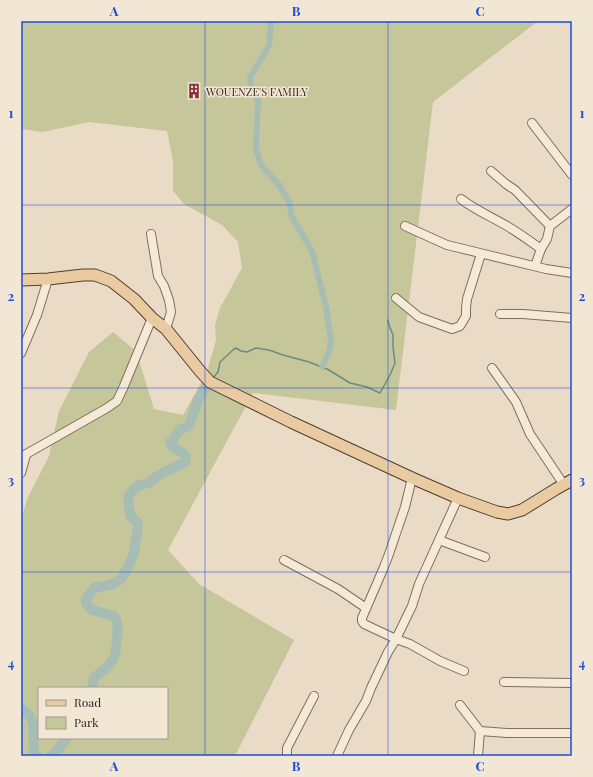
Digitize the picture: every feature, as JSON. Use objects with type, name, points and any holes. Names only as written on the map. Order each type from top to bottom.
[{"type":"main road","points":[[21,280],[95,275],[111,281],[134,299],[166,330],[210,382],[291,422],[458,498],[497,512],[508,514],[522,510],[569,481]]},
{"type":"street","points":[[532,123],[572,175]]},
{"type":"street","points":[[491,171],[515,190],[550,226]]},
{"type":"street","points":[[461,199],[470,206],[507,226],[540,249]]},
{"type":"street","points":[[535,266],[540,249],[547,239],[550,226],[572,209]]},
{"type":"street","points":[[405,226],[447,245],[535,266],[572,273]]},
{"type":"street","points":[[151,234],[158,276],[164,286],[169,300],[170,312],[166,330]]},
{"type":"street","points":[[396,298],[419,317],[452,329],[460,326],[466,316],[468,299],[482,254]]},
{"type":"street","points":[[21,353],[37,315],[48,279]]},
{"type":"street","points":[[500,314],[523,314],[572,318]]},
{"type":"street","points":[[21,473],[23,456],[117,401],[152,318]]},
{"type":"street","points":[[492,368],[516,402],[530,434],[569,481]]},
{"type":"street","points":[[412,478],[405,507],[384,567],[366,608],[362,621],[364,624],[410,644],[440,661],[464,671]]},
{"type":"street","points":[[337,756],[349,730],[366,701],[388,652],[412,606],[418,584],[458,498]]},
{"type":"street","points":[[439,540],[485,557]]},
{"type":"street","points":[[284,560],[338,589],[366,608]]},
{"type":"street","points":[[504,682],[572,683]]},
{"type":"street","points":[[287,756],[287,748],[314,696]]},
{"type":"street","points":[[460,705],[480,731],[478,756]]},
{"type":"street","points":[[480,731],[507,734],[572,733]]},
{"type":"green space","points":[[21,21],[538,21],[433,102],[396,410],[253,393],[168,550],[199,584],[294,640],[235,756],[21,756],[21,519],[28,497],[49,456],[59,411],[89,352],[113,332],[136,351],[154,409],[183,415],[207,372],[216,340],[215,325],[220,308],[242,268],[238,242],[222,225],[184,204],[173,191],[173,160],[167,131],[89,122],[43,132],[21,129]]},
{"type":"waterway","points":[[271,21],[269,46],[250,77],[251,88],[258,101],[256,149],[261,165],[279,185],[290,203],[291,215],[312,251],[326,307],[331,340],[329,352],[322,367]]},
{"type":"waterway","points":[[213,378],[218,372],[220,362],[234,349],[236,348],[247,352],[256,348],[269,350],[309,362],[329,370],[350,383],[367,387],[380,393],[395,363],[393,335],[388,320]]},
{"type":"waterway","points":[[93,687],[94,678],[106,668],[114,656],[117,641],[117,622],[114,616],[92,610],[86,603],[86,599],[94,588],[113,584],[122,578],[134,553],[138,525],[137,522],[131,517],[128,497],[136,487],[149,483],[159,475],[185,462],[186,456],[173,447],[170,442],[179,430],[189,426],[198,400],[210,382]]},
{"type":"waterway","points":[[21,708],[29,715],[33,722],[34,752],[37,756]]},
{"type":"waterway","points":[[50,756],[54,754],[66,739]]},
{"type":"place","name":"WOUENZE'S FAMILY","points":[[194,91]]}]
